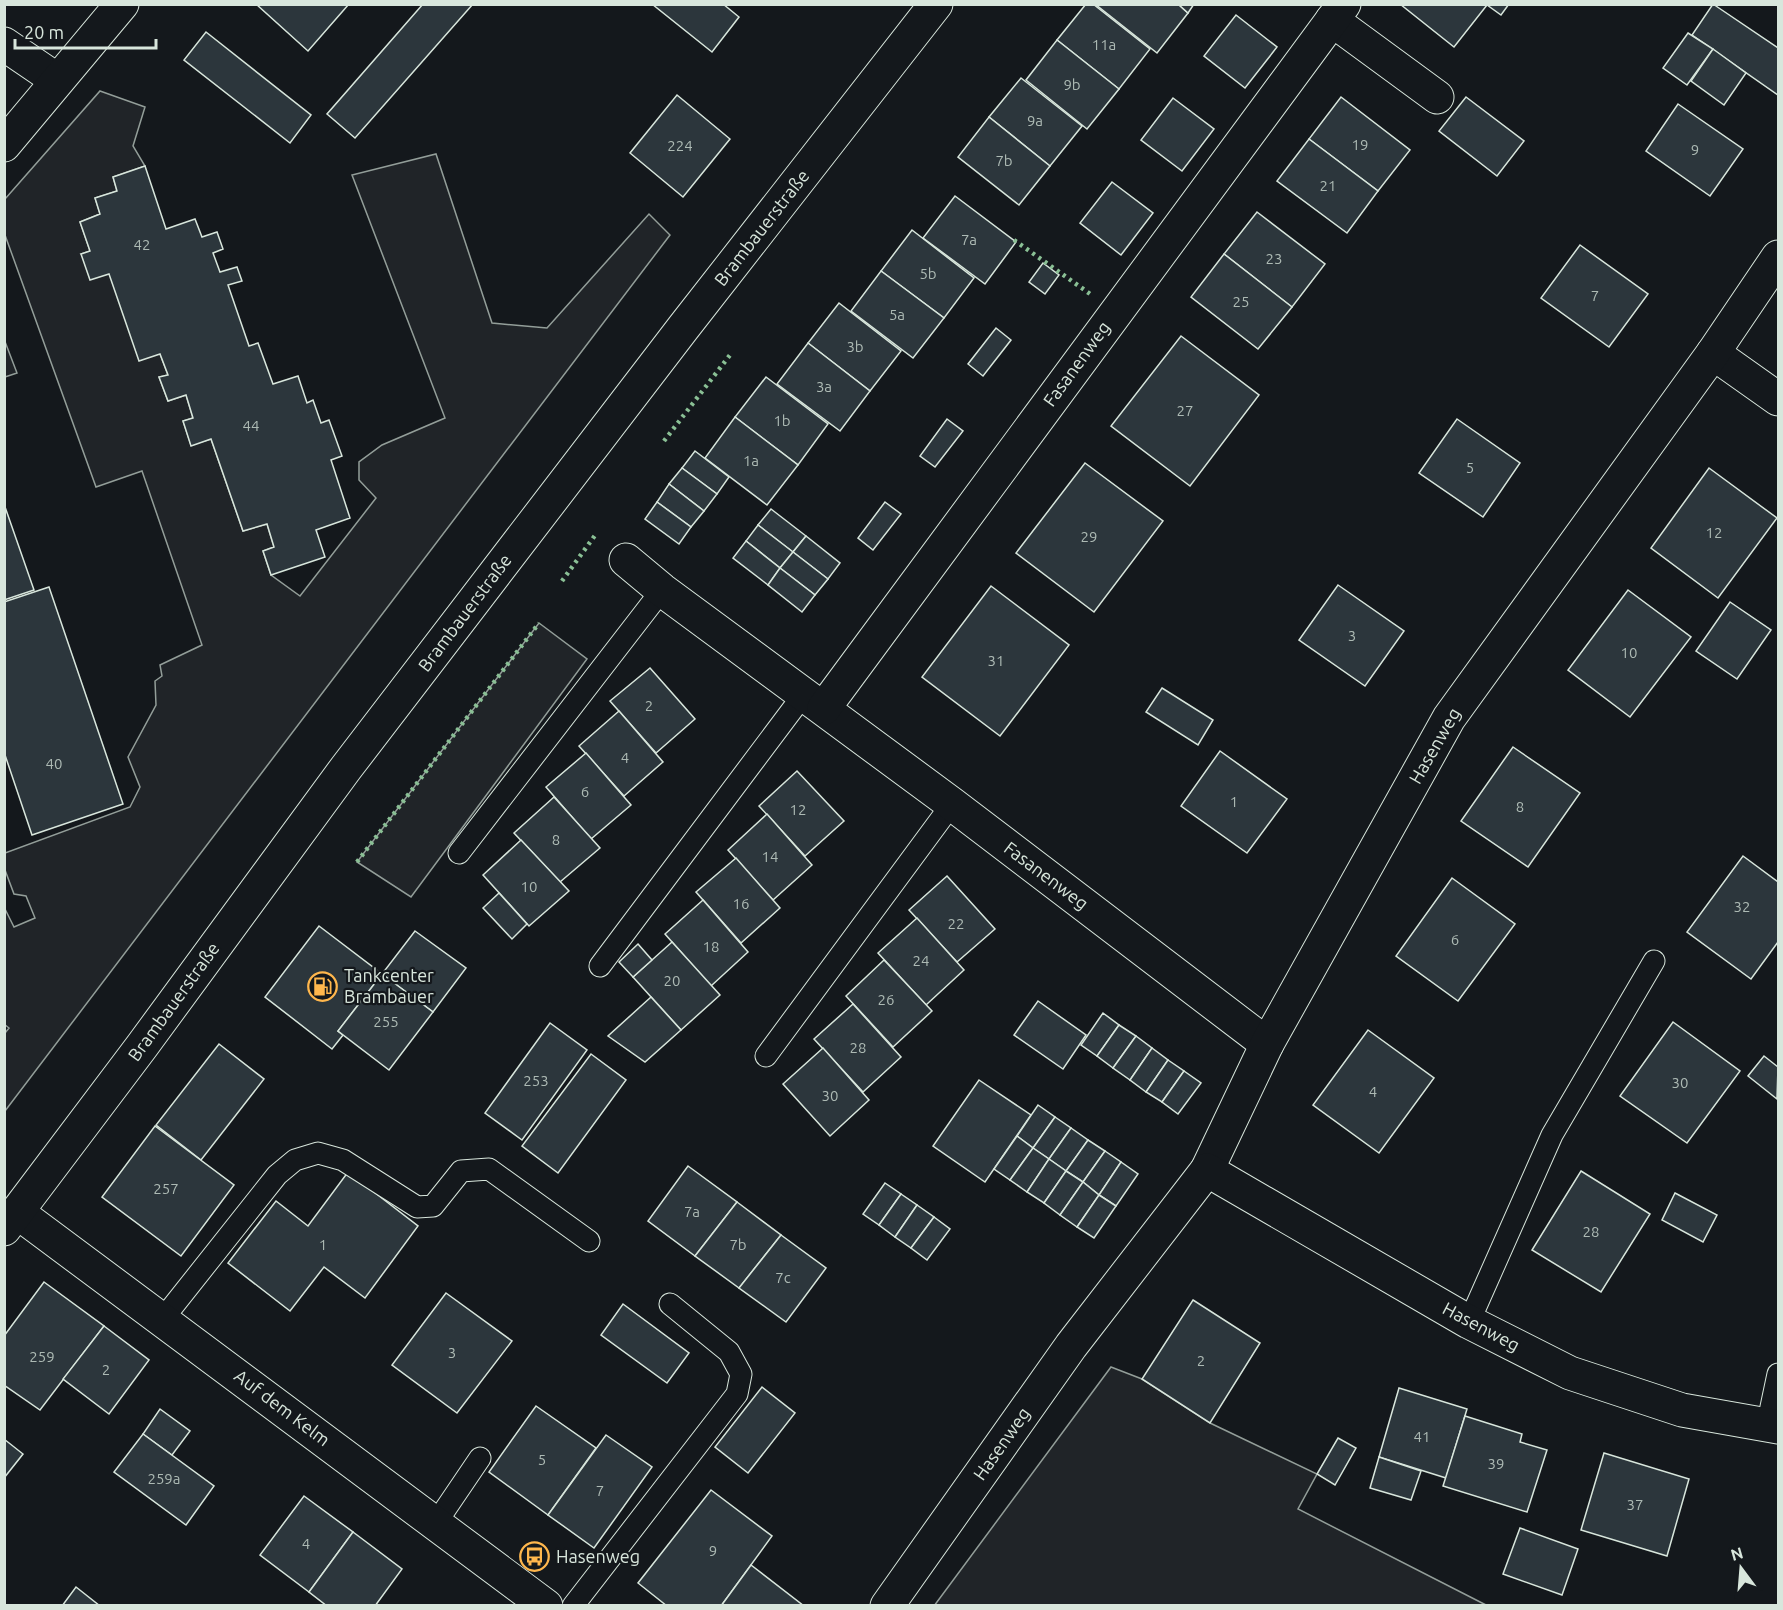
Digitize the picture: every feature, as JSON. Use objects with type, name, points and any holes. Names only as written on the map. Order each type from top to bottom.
[{"type":"street","points":[[4,145],[122,4]]},
{"type":"street","name":"Brambauerstraße","points":[[11,1221],[346,768],[683,328],[936,4]]},
{"type":"street","name":"Fasanenweg","points":[[814,701],[1338,12],[1437,98]]},
{"type":"street","points":[[4,44],[57,80]]},
{"type":"street","name":"Hasenweg","points":[[887,1605],[1071,1346],[1207,1170],[1267,1044],[1449,718],[1713,353],[1779,257]]},
{"type":"street","points":[[1713,353],[1779,399]]},
{"type":"street","name":"Fasanenweg","points":[[626,560],[662,590],[952,804],[1267,1044]]},
{"type":"street","name":"Hasenweg","points":[[1207,1170],[1469,1322],[1570,1373],[1682,1410],[1773,1426]]},
{"type":"street","name":"Auf dem Kelm","points":[[11,1221],[162,1320],[546,1605]]},
{"type":"lane","points":[[459,853],[662,590]]},
{"type":"lane","points":[[600,966],[814,701]]},
{"type":"lane","points":[[766,1056],[952,804]]},
{"type":"lane","points":[[1469,1322],[1552,1135],[1654,961]]},
{"type":"lane","points":[[162,1320],[277,1175],[295,1160],[318,1153],[343,1160],[417,1207],[433,1206],[461,1171],[489,1169],[590,1241]]},
{"type":"lane","points":[[573,1605],[737,1394],[741,1374],[729,1352],[670,1304]]},
{"type":"lane","points":[[1773,1426],[1779,1374]]},
{"type":"lane","points":[[436,1523],[480,1458]]},
{"type":"shaded area","points":[[100,91],[145,107],[133,146],[145,166],[113,177],[117,191],[95,198],[100,214],[80,222],[90,251],[81,254],[109,274],[160,354],[168,375],[159,377],[168,401],[186,395],[193,418],[183,421],[191,445],[211,439],[243,531],[267,524],[274,547],[263,551],[271,575],[300,596],[376,498],[359,480],[359,462],[382,445],[445,418],[352,175],[436,154],[492,323],[547,328],[649,214],[670,235],[5,1111],[5,1033],[9,1028],[4,1024],[5,909],[14,927],[35,918],[26,896],[14,894],[5,870],[5,853],[130,807],[140,787],[128,757],[156,705],[155,681],[162,676],[160,665],[202,645],[142,471],[96,487],[5,235],[5,199]]},
{"type":"shaded area","points":[[4,339],[17,373],[5,377],[4,377]]},
{"type":"shaded area","points":[[539,623],[587,659],[411,897],[357,862]]},
{"type":"shaded area","points":[[1111,1367],[1142,1379],[1210,1423],[1317,1474],[1298,1509],[1486,1605],[934,1606]]},
{"type":"building","points":[[256,4],[349,4],[308,51]]},
{"type":"building","points":[[423,4],[473,4],[355,138],[327,114]]},
{"type":"building","points":[[652,4],[723,4],[739,17],[712,52]]},
{"type":"building","points":[[1086,4],[1093,4],[1150,49],[1119,89],[1057,40]]},
{"type":"building","points":[[1095,4],[1178,4],[1188,13],[1157,53]]},
{"type":"building","points":[[1178,4],[1194,4],[1188,13]]},
{"type":"building","points":[[1400,4],[1509,4],[1501,15],[1487,5],[1454,47]]},
{"type":"building","points":[[1713,4],[1778,48],[1778,95],[1692,35]]},
{"type":"building","points":[[1236,15],[1277,47],[1245,88],[1204,56]]},
{"type":"building","points":[[206,32],[311,115],[290,143],[184,60]]},
{"type":"building","points":[[1688,33],[1713,49],[1687,85],[1663,68]]},
{"type":"building","points":[[1057,40],[1119,89],[1087,129],[1026,80]]},
{"type":"building","points":[[1713,49],[1746,73],[1724,105],[1691,81]]},
{"type":"building","points":[[1021,78],[1082,126],[1050,166],[989,117]]},
{"type":"building","points":[[677,95],[730,139],[683,197],[630,153]]},
{"type":"building","points":[[1341,97],[1410,150],[1378,191],[1309,139]]},
{"type":"building","points":[[1466,97],[1524,141],[1497,176],[1439,131]]},
{"type":"building","points":[[1173,98],[1214,129],[1182,171],[1141,140]]},
{"type":"building","points":[[1678,104],[1743,149],[1710,196],[1646,151]]},
{"type":"building","points":[[989,117],[1050,166],[1019,205],[958,157]]},
{"type":"building","points":[[1309,139],[1378,191],[1347,233],[1277,181]]},
{"type":"building","points":[[145,166],[166,229],[195,219],[202,237],[217,232],[223,249],[213,253],[220,272],[237,267],[242,281],[228,285],[249,346],[258,343],[273,384],[298,376],[307,403],[313,400],[321,423],[329,420],[342,456],[331,460],[350,518],[316,530],[325,557],[271,575],[263,551],[274,547],[267,524],[243,531],[211,439],[191,446],[183,421],[193,418],[186,395],[168,401],[159,377],[168,375],[160,354],[139,361],[109,274],[90,280],[81,254],[90,251],[80,222],[100,214],[95,198],[117,191],[113,177]]},
{"type":"building","points":[[1112,182],[1153,213],[1121,255],[1080,223]]},
{"type":"building","points":[[955,196],[1016,242],[985,284],[923,238]]},
{"type":"building","points":[[1257,212],[1325,264],[1292,307],[1224,254]]},
{"type":"building","points":[[912,230],[974,278],[944,318],[881,271]]},
{"type":"building","points":[[1580,245],[1648,294],[1609,347],[1541,298]]},
{"type":"building","points":[[1224,254],[1292,307],[1258,349],[1191,297]]},
{"type":"building","points":[[1043,263],[1059,275],[1045,294],[1029,282]]},
{"type":"building","points":[[881,271],[944,318],[913,358],[851,311]]},
{"type":"building","points":[[839,303],[901,351],[870,391],[808,343]]},
{"type":"building","points":[[996,328],[1011,340],[983,376],[968,364]]},
{"type":"building","points":[[1181,336],[1259,395],[1190,486],[1111,426]]},
{"type":"building","points":[[808,343],[870,391],[840,431],[777,384]]},
{"type":"building","points":[[766,377],[828,424],[798,465],[735,417]]},
{"type":"building","points":[[735,417],[798,465],[767,505],[705,458]]},
{"type":"building","points":[[947,419],[963,431],[935,467],[920,456]]},
{"type":"building","points":[[1457,419],[1520,463],[1483,517],[1419,473]]},
{"type":"building","points":[[695,451],[729,477],[717,494],[682,468]]},
{"type":"building","points":[[1085,463],[1163,521],[1094,612],[1016,553]]},
{"type":"building","points":[[682,468],[717,494],[704,511],[669,484]]},
{"type":"building","points":[[1709,468],[1777,518],[1718,598],[1651,548]]},
{"type":"building","points":[[669,484],[704,511],[691,527],[657,502]]},
{"type":"building","points":[[657,502],[691,527],[679,544],[645,519]]},
{"type":"building","points":[[885,502],[901,514],[873,550],[858,538]]},
{"type":"building","points":[[4,504],[34,590],[4,600]]},
{"type":"building","points":[[771,509],[806,536],[793,552],[758,525]]},
{"type":"building","points":[[758,525],[793,552],[780,568],[746,541]]},
{"type":"building","points":[[806,536],[840,563],[828,579],[793,552]]},
{"type":"building","points":[[746,541],[780,568],[768,585],[733,558]]},
{"type":"building","points":[[793,552],[828,579],[815,595],[780,568]]},
{"type":"building","points":[[780,568],[815,595],[802,612],[768,585]]},
{"type":"building","points":[[1338,585],[1404,631],[1365,686],[1299,640]]},
{"type":"building","points":[[991,586],[1069,645],[1000,736],[922,677]]},
{"type":"building","points":[[49,587],[123,804],[32,835],[4,752],[4,602]]},
{"type":"building","points":[[1628,590],[1691,637],[1630,717],[1568,670]]},
{"type":"building","points":[[1730,602],[1771,630],[1737,679],[1696,651]]},
{"type":"building","points":[[650,668],[695,719],[656,753],[610,701]]},
{"type":"building","points":[[1162,688],[1213,720],[1198,745],[1146,712]]},
{"type":"building","points":[[619,711],[663,762],[624,796],[579,746]]},
{"type":"building","points":[[1513,747],[1580,793],[1528,867],[1461,821]]},
{"type":"building","points":[[1220,751],[1287,799],[1247,853],[1181,806]]},
{"type":"building","points":[[586,753],[631,805],[591,839],[546,787]]},
{"type":"building","points":[[797,771],[844,821],[805,856],[759,806]]},
{"type":"building","points":[[554,797],[600,848],[560,882],[514,833]]},
{"type":"building","points":[[767,814],[812,865],[773,900],[728,850]]},
{"type":"building","points":[[521,840],[569,891],[529,926],[483,875]]},
{"type":"building","points":[[1743,856],[1778,882],[1778,942],[1751,979],[1687,932]]},
{"type":"building","points":[[736,858],[780,908],[741,943],[696,892]]},
{"type":"building","points":[[947,876],[995,929],[957,962],[909,910]]},
{"type":"building","points":[[1452,878],[1515,924],[1458,1001],[1396,956]]},
{"type":"building","points":[[499,893],[527,924],[512,939],[483,908]]},
{"type":"building","points":[[703,900],[748,952],[711,986],[665,934]]},
{"type":"building","points":[[917,918],[964,970],[926,1005],[878,953]]},
{"type":"building","points":[[319,926],[382,974],[338,1031],[343,1035],[332,1049],[265,997]]},
{"type":"building","points":[[415,931],[466,968],[433,1012],[382,974]]},
{"type":"building","points":[[672,942],[720,995],[681,1030],[633,977]]},
{"type":"building","points":[[638,944],[652,960],[633,977],[619,962]]},
{"type":"building","points":[[884,960],[932,1011],[893,1047],[846,996]]},
{"type":"building","points":[[382,974],[433,1012],[389,1070],[338,1031]]},
{"type":"building","points":[[651,997],[681,1030],[645,1062],[608,1036]]},
{"type":"building","points":[[1038,1001],[1086,1035],[1063,1069],[1014,1035]]},
{"type":"building","points":[[853,1004],[901,1057],[863,1092],[814,1039]]},
{"type":"building","points":[[1103,1013],[1119,1025],[1097,1056],[1081,1045]]},
{"type":"building","points":[[1673,1022],[1740,1071],[1687,1143],[1620,1096]]},
{"type":"building","points":[[550,1023],[587,1050],[522,1140],[485,1113]]},
{"type":"building","points":[[1119,1025],[1136,1036],[1113,1068],[1097,1056]]},
{"type":"building","points":[[1368,1030],[1434,1078],[1379,1153],[1313,1105]]},
{"type":"building","points":[[1136,1036],[1152,1048],[1130,1080],[1113,1068]]},
{"type":"building","points":[[219,1044],[264,1079],[201,1160],[156,1125]]},
{"type":"building","points":[[823,1048],[869,1100],[830,1136],[783,1084]]},
{"type":"building","points":[[1152,1048],[1168,1060],[1146,1092],[1130,1080]]},
{"type":"building","points":[[591,1054],[626,1080],[558,1173],[522,1146]]},
{"type":"building","points":[[1764,1056],[1778,1067],[1777,1099],[1748,1076]]},
{"type":"building","points":[[1168,1060],[1184,1071],[1162,1102],[1146,1092]]},
{"type":"building","points":[[1184,1071],[1201,1083],[1178,1114],[1162,1102]]},
{"type":"building","points":[[979,1080],[1031,1115],[985,1182],[933,1146]]},
{"type":"building","points":[[1038,1105],[1055,1117],[1033,1148],[1017,1136]]},
{"type":"building","points":[[1055,1117],[1071,1128],[1049,1159],[1033,1148]]},
{"type":"building","points":[[155,1126],[234,1185],[181,1256],[102,1197]]},
{"type":"building","points":[[1071,1128],[1088,1140],[1066,1171],[1049,1159]]},
{"type":"building","points":[[1017,1136],[1033,1148],[1010,1180],[994,1169]]},
{"type":"building","points":[[1088,1140],[1105,1151],[1083,1182],[1066,1171]]},
{"type":"building","points":[[1033,1148],[1049,1159],[1027,1192],[1010,1180]]},
{"type":"building","points":[[1105,1151],[1121,1162],[1099,1195],[1083,1182]]},
{"type":"building","points":[[1049,1159],[1066,1171],[1044,1203],[1027,1192]]},
{"type":"building","points":[[1121,1162],[1138,1174],[1116,1206],[1099,1195]]},
{"type":"building","points":[[688,1166],[737,1202],[695,1256],[648,1221]]},
{"type":"building","points":[[1066,1171],[1083,1182],[1060,1215],[1044,1203]]},
{"type":"building","points":[[1581,1171],[1650,1214],[1601,1292],[1532,1250]]},
{"type":"building","points":[[348,1172],[418,1226],[365,1298],[324,1267],[290,1311],[228,1263],[276,1201],[308,1226]]},
{"type":"building","points":[[1083,1182],[1099,1195],[1077,1227],[1060,1215]]},
{"type":"building","points":[[885,1183],[901,1194],[879,1225],[863,1214]]},
{"type":"building","points":[[1675,1193],[1717,1215],[1703,1242],[1662,1220]]},
{"type":"building","points":[[901,1194],[917,1205],[895,1237],[879,1225]]},
{"type":"building","points":[[1099,1195],[1116,1206],[1094,1238],[1077,1227]]},
{"type":"building","points":[[737,1202],[781,1235],[739,1288],[695,1256]]},
{"type":"building","points":[[917,1205],[934,1217],[911,1248],[895,1237]]},
{"type":"building","points":[[934,1217],[950,1229],[927,1260],[911,1248]]},
{"type":"building","points":[[781,1235],[826,1268],[786,1322],[739,1288]]},
{"type":"building","points":[[44,1282],[104,1326],[40,1410],[4,1385],[4,1336]]},
{"type":"building","points":[[446,1293],[512,1341],[457,1413],[392,1365]]},
{"type":"building","points":[[1193,1300],[1260,1343],[1210,1423],[1142,1379]]},
{"type":"building","points":[[623,1304],[689,1353],[667,1383],[601,1335]]},
{"type":"building","points":[[104,1326],[149,1360],[109,1414],[63,1379]]},
{"type":"building","points":[[762,1387],[795,1413],[748,1473],[715,1447]]},
{"type":"building","points":[[1399,1388],[1467,1409],[1446,1478],[1379,1457]]},
{"type":"building","points":[[536,1406],[596,1448],[548,1515],[489,1472]]},
{"type":"building","points":[[160,1409],[190,1431],[172,1455],[143,1434]]},
{"type":"building","points":[[1465,1416],[1522,1434],[1520,1442],[1547,1450],[1527,1512],[1443,1486]]},
{"type":"building","points":[[143,1434],[214,1486],[186,1525],[114,1472]]},
{"type":"building","points":[[606,1435],[652,1467],[594,1548],[548,1515]]},
{"type":"building","points":[[1338,1438],[1356,1448],[1335,1485],[1317,1474]]},
{"type":"building","points":[[4,1439],[23,1454],[4,1478]]},
{"type":"building","points":[[1604,1453],[1689,1479],[1667,1556],[1581,1530]]},
{"type":"building","points":[[1379,1457],[1421,1471],[1411,1500],[1370,1488]]},
{"type":"building","points":[[711,1490],[772,1536],[721,1606],[667,1606],[638,1583]]},
{"type":"building","points":[[304,1496],[353,1532],[309,1592],[260,1555]]},
{"type":"building","points":[[1520,1528],[1578,1549],[1562,1595],[1503,1574]]},
{"type":"building","points":[[353,1532],[402,1569],[375,1606],[327,1606],[309,1592]]},
{"type":"building","points":[[751,1565],[804,1606],[721,1606]]},
{"type":"building","points":[[76,1587],[100,1606],[62,1606]]},
{"type":"hedge","points":[[1014,240],[1093,296]]},
{"type":"hedge","points":[[664,441],[730,355]]},
{"type":"hedge","points":[[562,581],[596,534]]},
{"type":"hedge","points":[[357,862],[539,623]]},
{"type":"place","name":"Tankcenter Brambauer","points":[[323,986]]},
{"type":"place","name":"Hasenweg","points":[[535,1557]]}]
